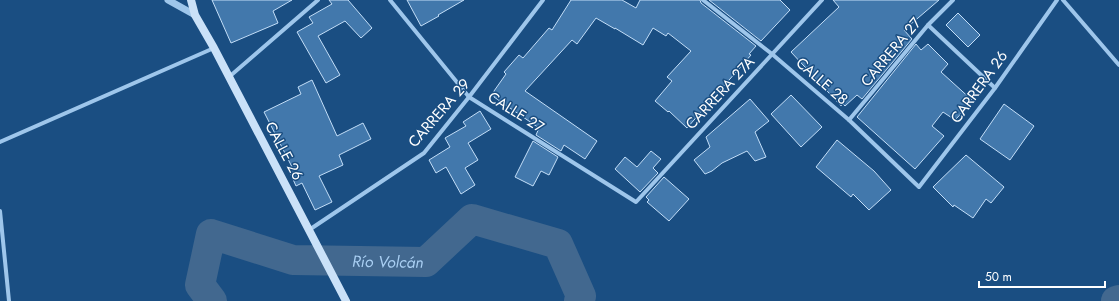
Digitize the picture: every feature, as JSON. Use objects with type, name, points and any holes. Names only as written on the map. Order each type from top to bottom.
[{"type":"main road","name":"CALLE 26","points":[[191,0],[195,15],[214,48],[344,297]]},
{"type":"street","points":[[168,0],[195,15]]},
{"type":"street","points":[[229,77],[318,0]]},
{"type":"street","name":"CALLE 27","points":[[390,0],[469,97],[636,202]]},
{"type":"street","name":"CARRERA 29","points":[[309,230],[424,153],[543,0]]},
{"type":"street","name":"CALLE 28","points":[[703,0],[772,54],[849,120],[919,187]]},
{"type":"street","name":"CARRERA 27A","points":[[636,202],[822,0]]},
{"type":"street","name":"CARRERA 27","points":[[849,120],[928,25],[953,0]]},
{"type":"street","name":"CARRERA 26","points":[[919,187],[995,88],[1057,0]]},
{"type":"street","points":[[1063,0],[1119,65]]},
{"type":"street","points":[[928,25],[995,88]]},
{"type":"street","points":[[0,142],[214,48]]},
{"type":"street","points":[[0,211],[9,301]]},
{"type":"building","points":[[212,0],[292,0],[273,11],[278,23],[231,43]]},
{"type":"building","points":[[329,0],[348,0],[372,28],[361,38],[345,21],[318,36],[340,75],[326,83],[297,32],[313,23],[309,17],[332,4]]},
{"type":"building","points":[[407,0],[464,0],[421,26]]},
{"type":"building","points":[[571,0],[622,0],[636,8],[640,0],[700,0],[701,3],[756,46],[749,54],[751,55],[687,128],[669,111],[668,112],[655,101],[672,81],[667,77],[691,51],[668,33],[666,36],[653,28],[643,45],[596,18],[577,44],[572,40],[525,91],[597,141],[585,159],[564,145],[561,151],[536,135],[539,128],[494,97],[494,91],[506,74],[504,72],[519,55],[523,58],[549,28],[552,30]]},
{"type":"building","points":[[709,0],[780,0],[790,10],[761,41]]},
{"type":"building","points":[[833,0],[939,0],[904,30],[912,39],[862,99],[857,95],[845,106],[843,104],[841,106],[791,52],[839,7]]},
{"type":"building","points":[[958,13],[980,35],[968,47],[946,25]]},
{"type":"building","points":[[916,44],[921,50],[928,44],[948,64],[941,72],[973,101],[955,120],[943,112],[932,126],[944,136],[915,169],[857,117]]},
{"type":"building","points":[[312,80],[337,136],[363,123],[371,139],[339,155],[343,165],[319,176],[332,202],[315,210],[302,183],[296,186],[288,168],[292,167],[264,112],[301,94],[298,87]]},
{"type":"building","points":[[791,95],[822,127],[801,147],[771,114]]},
{"type":"building","points":[[750,99],[769,121],[755,132],[766,157],[755,161],[747,151],[722,163],[712,171],[705,174],[694,160],[710,147],[706,137]]},
{"type":"building","points":[[1004,104],[1034,126],[1010,160],[980,139]]},
{"type":"building","points":[[480,111],[491,129],[468,143],[478,160],[465,168],[475,185],[461,194],[446,167],[436,173],[429,160],[450,147],[445,138],[466,126],[463,122]]},
{"type":"building","points":[[837,140],[874,171],[891,190],[869,210],[853,194],[851,197],[816,167]]},
{"type":"building","points":[[533,141],[558,157],[549,175],[541,171],[533,186],[515,177]]},
{"type":"building","points":[[651,151],[661,159],[653,168],[658,173],[640,192],[615,169],[625,157],[637,167]]},
{"type":"building","points":[[966,155],[1004,187],[991,203],[986,199],[973,218],[954,205],[953,207],[933,187]]},
{"type":"building","points":[[664,177],[689,199],[669,221],[647,202],[649,200],[646,197]]},
{"type":"waterway","name":"Río Volcán","points":[[212,301],[200,285],[211,234],[293,260],[426,262],[472,219],[558,244],[581,296],[579,301]]}]
